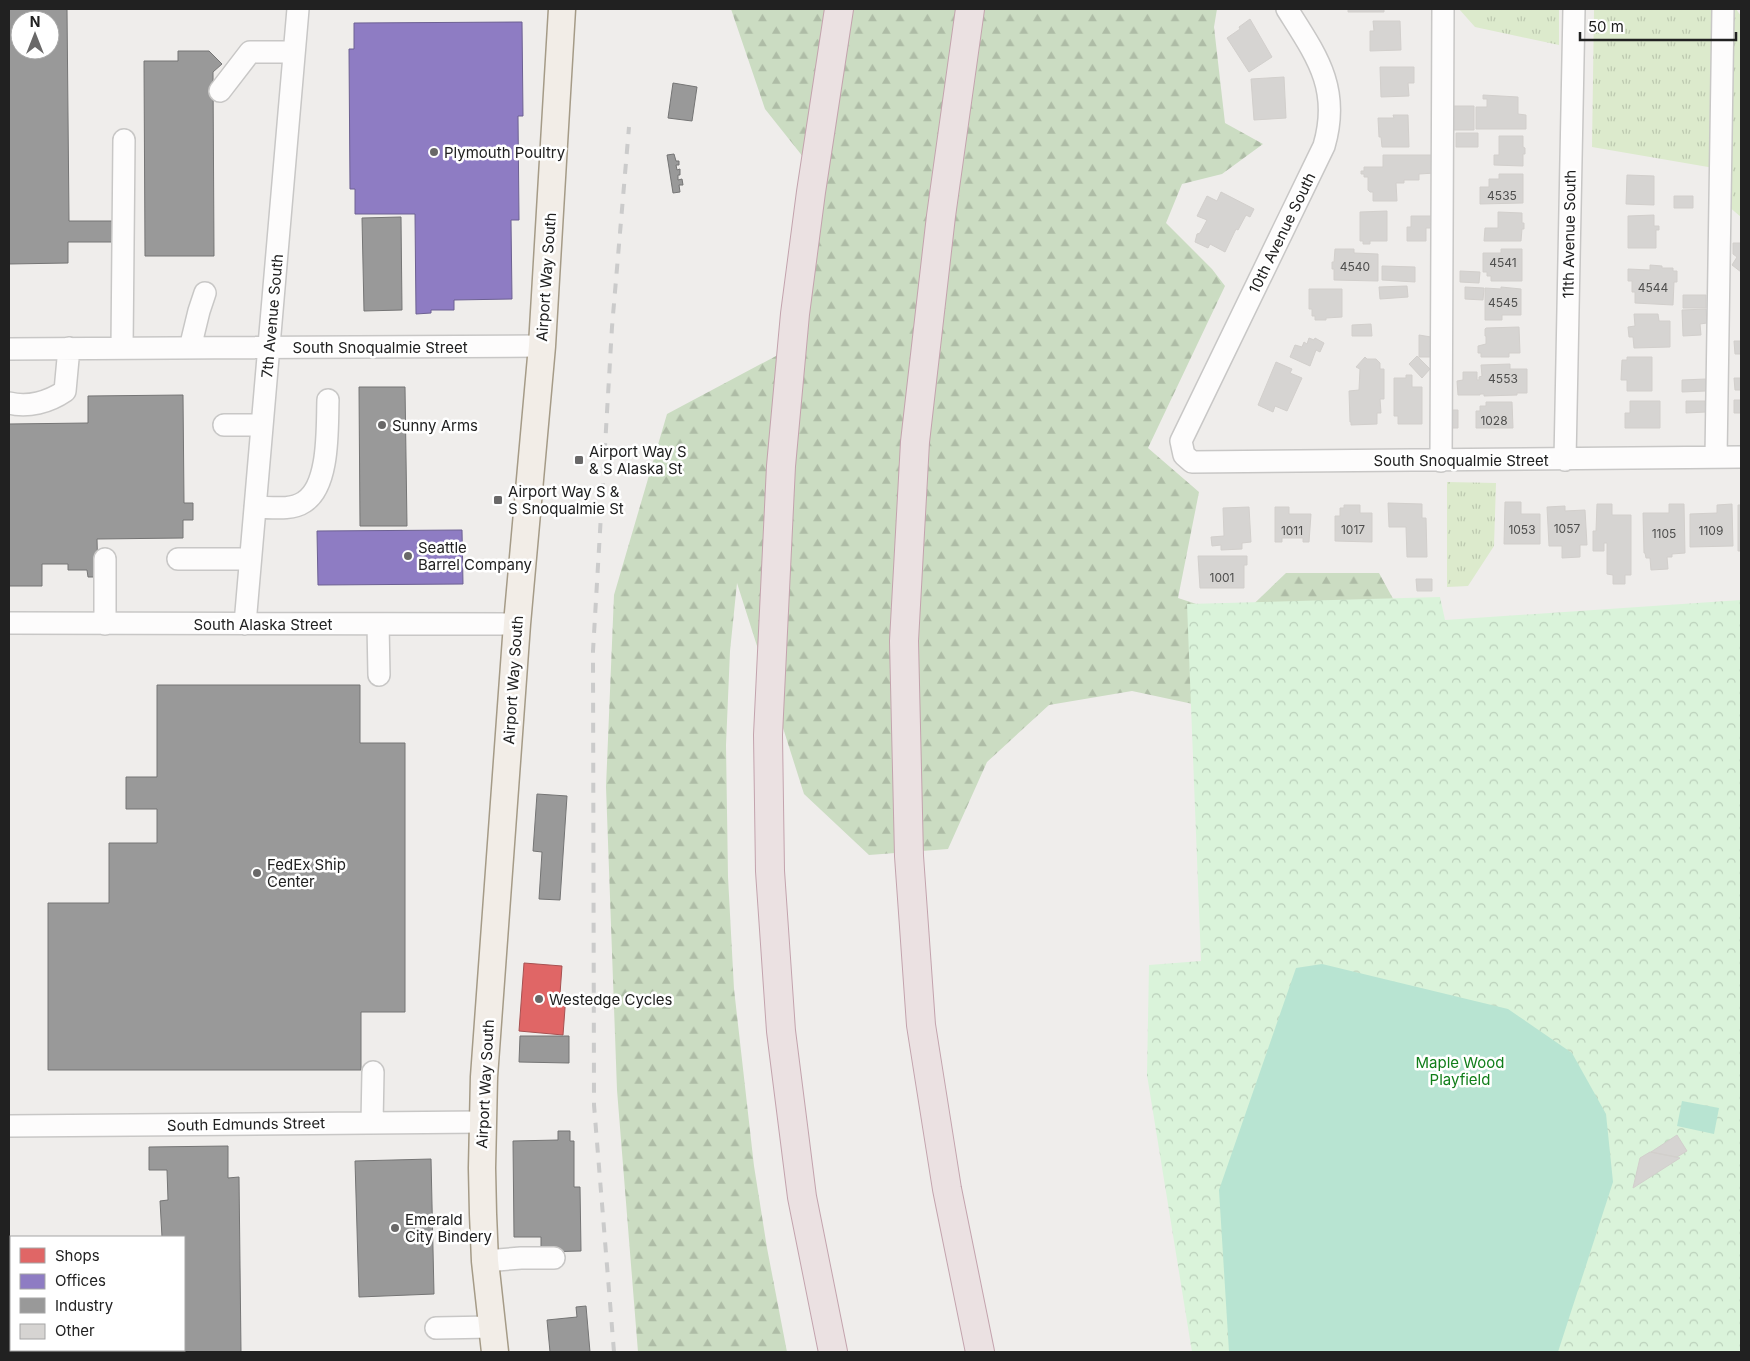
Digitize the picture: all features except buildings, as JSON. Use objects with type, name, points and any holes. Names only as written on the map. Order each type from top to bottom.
[{"type":"highway","points":[[970,9],[941,216],[915,442],[904,640],[909,856],[921,1025],[947,1189],[980,1352]]},
{"type":"highway","points":[[832,1352],[802,1197],[781,1031],[770,871],[769,754],[781,466],[795,314],[838,12]]},
{"type":"main road","name":"Airport Way South","points":[[494,1340],[486,1261],[482,1168],[484,1077],[517,624],[542,346],[562,9]]},
{"type":"street","name":"7th Avenue South","points":[[245,624],[298,9]]},
{"type":"street","name":"10th Avenue South","points":[[1184,455],[1181,441],[1324,146],[1329,128],[1329,97],[1324,75],[1316,55],[1287,9]]},
{"type":"street","points":[[1441,460],[1443,9]]},
{"type":"street","name":"11th Avenue South","points":[[1565,460],[1574,9]]},
{"type":"street","points":[[1716,457],[1723,9]]},
{"type":"street","points":[[220,91],[250,52],[294,52]]},
{"type":"street","points":[[122,348],[124,140]]},
{"type":"street","points":[[190,348],[198,311],[205,293]]},
{"type":"street","name":"South Snoqualmie Street","points":[[9,349],[542,346]]},
{"type":"street","points":[[9,403],[36,403],[54,398],[65,391],[69,348]]},
{"type":"street","points":[[255,507],[291,508],[304,502],[314,493],[325,465],[328,400]]},
{"type":"street","points":[[224,425],[262,425]]},
{"type":"street","name":"South Snoqualmie Street","points":[[1184,455],[1192,462],[1741,457]]},
{"type":"street","points":[[105,559],[105,624]]},
{"type":"street","points":[[178,559],[250,559]]},
{"type":"street","name":"South Alaska Street","points":[[9,623],[517,624]]},
{"type":"street","points":[[378,624],[379,675]]},
{"type":"street","points":[[372,1123],[373,1072]]},
{"type":"street","name":"South Edmunds Street","points":[[9,1126],[482,1122]]},
{"type":"street","points":[[486,1261],[554,1258]]},
{"type":"street","points":[[436,1328],[494,1340]]},
{"type":"green space","points":[[731,9],[1217,9],[1214,27],[1225,123],[1263,144],[1222,174],[1182,184],[1166,223],[1212,269],[1225,286],[1148,448],[1199,492],[1178,598],[1239,618],[1286,573],[1379,573],[1409,628],[1741,669],[1235,713],[1132,691],[1049,705],[987,762],[948,849],[869,855],[804,794],[737,583],[730,651],[726,745],[728,877],[734,989],[754,1166],[767,1248],[787,1352],[638,1352],[617,1090],[606,787],[614,595],[667,414],[804,341],[823,182],[765,109]]},
{"type":"green space","points":[[1459,9],[1559,9],[1559,45],[1475,27]]},
{"type":"green space","points":[[1594,9],[1717,9],[1714,168],[1592,147]]},
{"type":"green space","points":[[1729,9],[1736,9],[1741,16],[1741,217],[1728,206]]},
{"type":"green space","points":[[1447,482],[1496,483],[1494,546],[1468,586],[1447,587]]},
{"type":"green space","name":"Maple Wood Playfield","points":[[1440,597],[1445,620],[1741,600],[1741,1352],[1192,1352],[1147,1075],[1149,965],[1201,961],[1187,604]]},
{"type":"green space","points":[[1322,964],[1508,1009],[1572,1053],[1606,1114],[1613,1182],[1558,1352],[1229,1352],[1219,1190],[1296,968]]},
{"type":"green space","points":[[1682,1101],[1719,1108],[1714,1134],[1677,1126]]},
{"type":"railway","points":[[614,1352],[594,1105],[593,651],[612,327],[629,127]]},
{"type":"place","name":"Plymouth Poultry","points":[[434,152]]},
{"type":"place","name":"Sunny Arms","points":[[382,425]]},
{"type":"place","name":"Airport Way S & S Alaska St","points":[[579,460]]},
{"type":"place","name":"Airport Way S & S Snoqualmie St","points":[[498,500]]},
{"type":"place","name":"Seattle Barrel Company","points":[[408,556]]},
{"type":"place","name":"FedEx Ship Center","points":[[257,873]]},
{"type":"place","name":"Westedge Cycles","points":[[539,999]]},
{"type":"place","name":"Emerald City Bindery","points":[[395,1228]]}]
